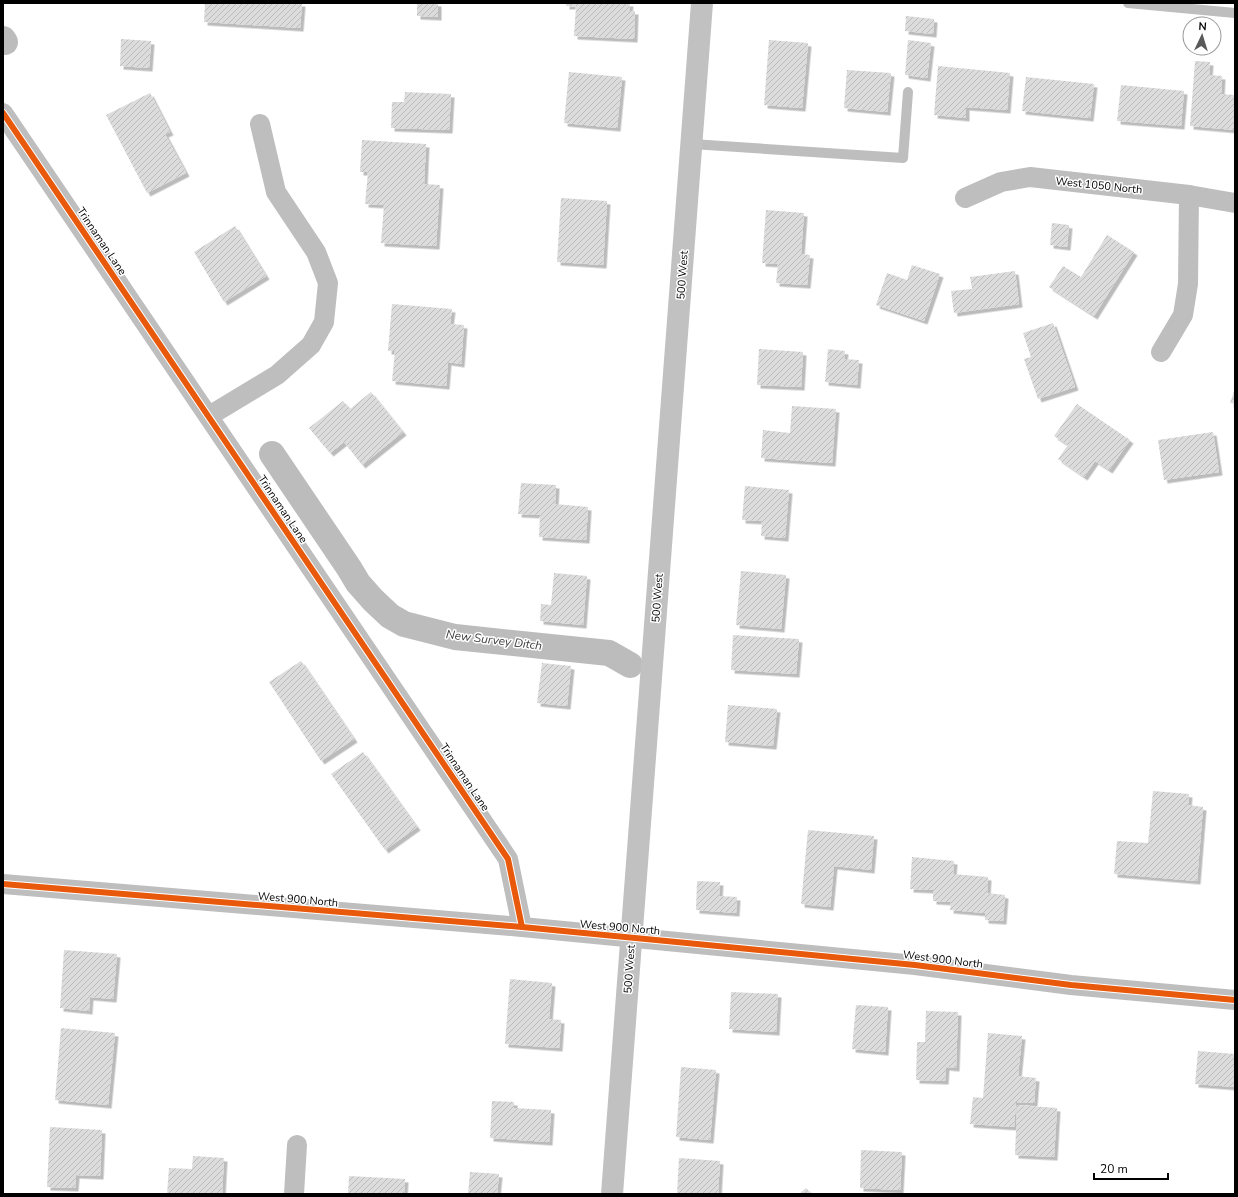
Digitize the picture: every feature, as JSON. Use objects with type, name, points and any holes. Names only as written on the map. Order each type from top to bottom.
[{"type":"main road","name":"500 West","points":[[612,1194],[702,3]]},
{"type":"street","name":"Trinnaman Lane","points":[[3,113],[508,859],[522,927]]},
{"type":"street","points":[[209,416],[277,375],[311,345],[324,322],[328,283],[316,252],[276,192],[260,124]]},
{"type":"street","name":"West 1050 North","points":[[965,198],[1001,182],[1030,177],[1189,194],[1235,203]]},
{"type":"street","points":[[1161,352],[1183,315],[1188,284],[1189,194]]},
{"type":"street","name":"West 900 North","points":[[3,890],[522,927],[631,939],[908,965],[1071,985],[1235,1000]]},
{"type":"street","points":[[294,1194],[297,1145]]},
{"type":"lane","points":[[1128,3],[1190,6],[1235,14]]},
{"type":"lane","points":[[692,144],[903,158],[908,92]]},
{"type":"building","points":[[205,3],[302,3],[300,28],[204,22]]},
{"type":"building","points":[[417,3],[438,3],[438,17],[417,16]]},
{"type":"building","points":[[566,3],[630,3],[629,11],[635,11],[634,39],[574,36],[576,6],[566,6]]},
{"type":"building","points":[[906,16],[934,19],[933,34],[905,31]]},
{"type":"building","points":[[121,39],[151,41],[149,68],[120,66]]},
{"type":"building","points":[[769,40],[808,43],[802,108],[764,105]]},
{"type":"building","points":[[908,40],[931,43],[927,78],[905,75]]},
{"type":"building","points":[[1195,61],[1210,62],[1209,75],[1222,76],[1221,94],[1235,95],[1235,130],[1190,126]]},
{"type":"building","points":[[938,66],[1010,73],[1007,110],[966,107],[966,118],[934,115]]},
{"type":"building","points":[[847,70],[891,73],[887,112],[844,108]]},
{"type":"building","points":[[569,72],[622,77],[617,128],[564,123]]},
{"type":"building","points":[[1026,77],[1094,84],[1090,118],[1022,111]]},
{"type":"building","points":[[1121,85],[1184,91],[1181,126],[1117,121]]},
{"type":"building","points":[[405,92],[451,94],[449,130],[391,128],[392,102],[404,102]]},
{"type":"building","points":[[150,93],[170,132],[165,134],[186,173],[147,193],[106,115]]},
{"type":"building","points":[[362,140],[426,144],[424,184],[440,185],[436,246],[381,243],[384,205],[365,204],[368,172],[360,172]]},
{"type":"building","points":[[561,198],[607,201],[603,265],[557,262]]},
{"type":"building","points":[[766,210],[804,213],[801,254],[810,255],[807,285],[776,283],[778,264],[762,263]]},
{"type":"building","points":[[1052,223],[1069,225],[1067,247],[1050,245]]},
{"type":"building","points":[[235,226],[266,276],[224,302],[194,252]]},
{"type":"building","points":[[1107,235],[1134,252],[1094,316],[1049,287],[1063,266],[1081,277]]},
{"type":"building","points":[[912,265],[940,274],[924,321],[876,305],[887,273],[907,280]]},
{"type":"building","points":[[1015,271],[1019,304],[954,313],[951,291],[972,289],[970,277]]},
{"type":"building","points":[[392,304],[452,309],[450,324],[464,325],[461,364],[448,362],[446,386],[392,381],[395,351],[388,351]]},
{"type":"building","points":[[1053,323],[1075,387],[1038,399],[1024,359],[1031,357],[1023,333]]},
{"type":"building","points":[[759,349],[803,352],[801,387],[757,385]]},
{"type":"building","points":[[828,349],[845,351],[844,359],[859,360],[857,385],[825,382]]},
{"type":"building","points":[[1235,388],[1235,404],[1230,403]]},
{"type":"building","points":[[371,392],[403,432],[362,465],[344,442],[330,453],[309,428],[343,401],[350,409]]},
{"type":"building","points":[[1077,404],[1130,440],[1109,470],[1095,461],[1084,477],[1058,459],[1068,445],[1054,436]]},
{"type":"building","points":[[792,406],[836,409],[832,463],[761,458],[763,430],[790,433]]},
{"type":"building","points":[[1213,432],[1219,472],[1164,480],[1158,440]]},
{"type":"building","points":[[521,483],[556,485],[555,504],[588,507],[586,540],[539,537],[540,515],[518,514]]},
{"type":"building","points":[[745,486],[789,490],[785,538],[761,536],[762,521],[742,520]]},
{"type":"building","points":[[741,571],[786,575],[781,629],[736,625]]},
{"type":"building","points":[[554,573],[587,576],[583,625],[540,621],[541,604],[551,605]]},
{"type":"building","points":[[733,635],[799,639],[796,674],[731,670]]},
{"type":"building","points":[[301,661],[354,739],[321,761],[269,682]]},
{"type":"building","points":[[542,663],[571,666],[567,706],[537,703]]},
{"type":"building","points":[[728,705],[777,709],[773,746],[725,742]]},
{"type":"building","points":[[363,752],[417,827],[385,850],[331,774]]},
{"type":"building","points":[[1153,791],[1189,794],[1188,805],[1203,807],[1197,881],[1114,874],[1117,841],[1148,843]]},
{"type":"building","points":[[808,830],[874,836],[871,870],[834,866],[830,907],[801,904]]},
{"type":"building","points":[[912,857],[954,861],[953,874],[988,877],[987,893],[1005,895],[1003,921],[985,920],[985,913],[950,910],[951,902],[933,901],[933,890],[910,889]]},
{"type":"building","points":[[697,881],[720,882],[719,896],[737,897],[736,913],[696,910]]},
{"type":"building","points":[[64,950],[117,954],[113,999],[90,997],[89,1011],[60,1008]]},
{"type":"building","points":[[510,979],[552,983],[549,1019],[561,1020],[559,1048],[505,1044]]},
{"type":"building","points":[[731,992],[778,994],[776,1032],[729,1029]]},
{"type":"building","points":[[856,1005],[888,1007],[885,1052],[852,1049]]},
{"type":"building","points":[[926,1011],[958,1012],[956,1068],[946,1067],[945,1081],[916,1080],[917,1042],[925,1042]]},
{"type":"building","points":[[61,1028],[115,1033],[108,1105],[55,1100]]},
{"type":"building","points":[[988,1033],[1022,1036],[1018,1076],[1036,1078],[1034,1103],[1016,1102],[1014,1127],[970,1124],[973,1097],[983,1098]]},
{"type":"building","points":[[1198,1051],[1235,1054],[1235,1087],[1195,1084]]},
{"type":"building","points":[[681,1067],[716,1070],[710,1140],[676,1137]]},
{"type":"building","points":[[492,1101],[514,1102],[514,1108],[551,1110],[549,1142],[490,1138]]},
{"type":"building","points":[[1017,1105],[1057,1108],[1054,1157],[1015,1155]]},
{"type":"building","points":[[50,1127],[102,1130],[100,1176],[76,1175],[75,1188],[47,1187]]},
{"type":"building","points":[[861,1150],[902,1152],[900,1190],[860,1188]]},
{"type":"building","points":[[193,1156],[224,1158],[222,1194],[167,1194],[169,1168],[192,1169]]},
{"type":"building","points":[[679,1158],[720,1161],[718,1194],[677,1194]]},
{"type":"building","points":[[470,1172],[499,1174],[497,1194],[468,1194]]},
{"type":"building","points":[[349,1176],[405,1179],[404,1194],[348,1194]]},
{"type":"building","points":[[806,1188],[812,1194],[799,1194]]},
{"type":"waterway","name":"New Survey Ditch","points":[[272,454],[358,583],[390,616],[404,624],[455,637],[609,653],[630,665]]},
{"type":"cycle path","points":[[3,113],[508,859],[522,927]]},
{"type":"cycle path","points":[[3,884],[522,927],[915,965],[1071,985],[1235,1000]]}]
